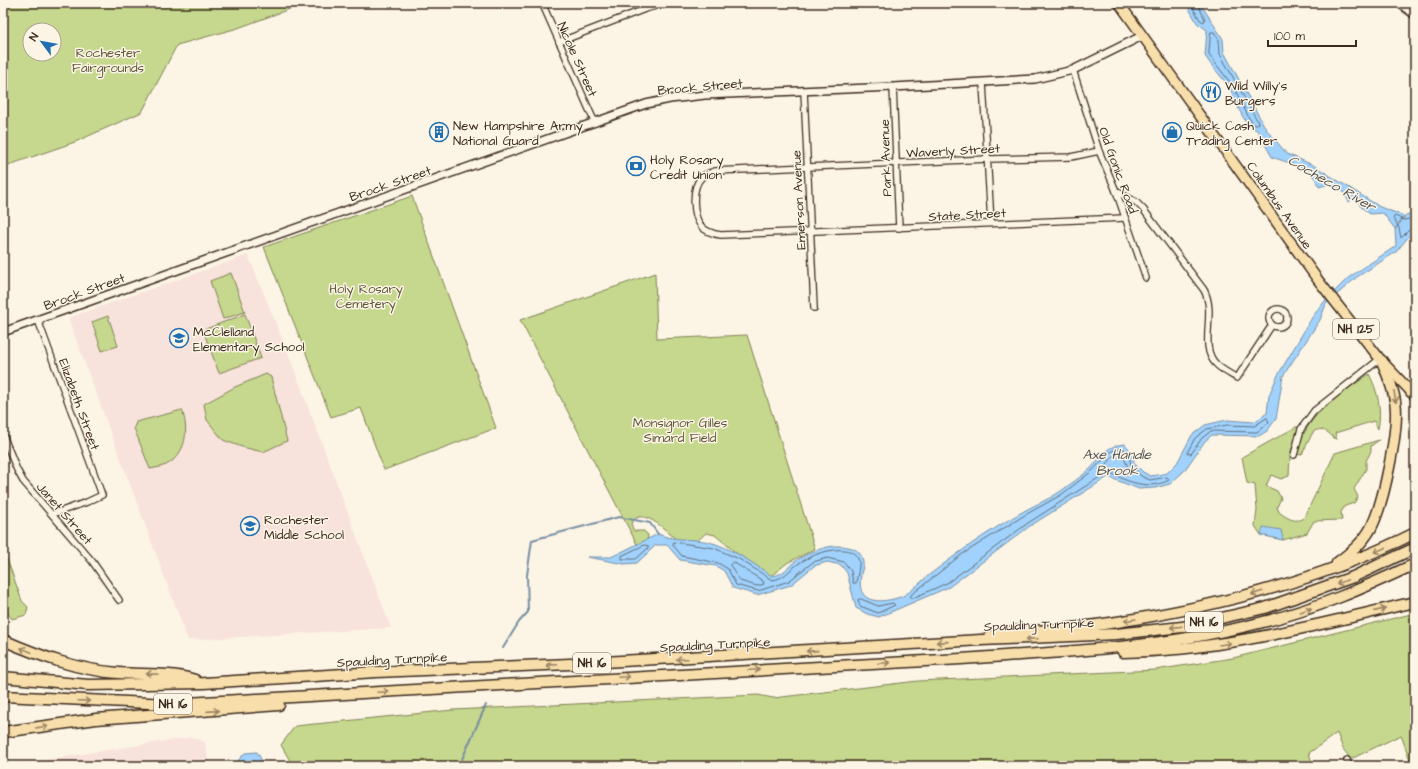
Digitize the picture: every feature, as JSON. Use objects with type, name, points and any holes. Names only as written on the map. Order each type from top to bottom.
[{"type":"highway","points":[[1329,570],[1353,551],[1371,528],[1382,494],[1389,462],[1396,408],[1393,389],[1381,360]]},
{"type":"highway","points":[[981,640],[1003,631],[1053,630],[1110,623],[1198,608],[1229,601],[1329,570],[1373,553],[1415,533]]},
{"type":"highway","name":"Spaulding Turnpike","points":[[3,677],[88,685],[204,683],[376,672],[749,655],[981,640],[1116,634],[1182,627],[1265,608],[1322,590],[1379,566],[1415,548]]},
{"type":"highway","name":"Spaulding Turnpike","points":[[3,696],[169,704],[961,660],[1089,650],[1200,636],[1263,622],[1336,599],[1415,564]]},
{"type":"highway","points":[[1089,650],[1143,652],[1226,644],[1279,634],[1415,602]]},
{"type":"highway","points":[[3,640],[45,657],[70,665],[117,673],[179,675],[204,683]]},
{"type":"highway","points":[[3,732],[96,719],[300,703],[344,694]]},
{"type":"main road","name":"Columbus Avenue","points":[[1119,3],[1330,296],[1381,360],[1414,394]]},
{"type":"street","name":"Nicole Street","points":[[542,3],[594,123]]},
{"type":"street","points":[[642,3],[645,9]]},
{"type":"street","points":[[559,42],[645,9],[667,3]]},
{"type":"street","points":[[1399,3],[1415,15]]},
{"type":"street","name":"Brock Street","points":[[3,332],[646,104],[670,98],[705,95],[1035,79],[1073,70],[1142,36]]},
{"type":"street","name":"Old Gonic Road","points":[[1073,70],[1099,150],[1116,191],[1146,278]]},
{"type":"street","points":[[983,82],[991,223]]},
{"type":"street","name":"Park Avenue","points":[[893,87],[899,228]]},
{"type":"street","name":"Emerson Avenue","points":[[804,91],[814,308]]},
{"type":"street","name":"Waverly Street","points":[[810,231],[721,235],[714,234],[702,227],[698,221],[695,208],[697,184],[700,178],[715,171],[807,166],[1070,157],[1099,150]]},
{"type":"street","points":[[1116,191],[1136,202],[1204,290],[1210,302],[1208,335],[1209,353],[1217,365],[1237,378],[1272,325]]},
{"type":"street","name":"State Street","points":[[810,231],[1125,218]]},
{"type":"street","name":"Elizabeth Street","points":[[38,320],[102,495],[53,514]]},
{"type":"street","points":[[1294,454],[1301,429],[1314,411],[1381,360]]},
{"type":"street","name":"Janet Street","points":[[3,435],[20,476],[92,561],[119,600]]},
{"type":"shaded area","name":"Rochester Middle School","points":[[248,255],[290,358],[391,628],[188,640],[68,318]]},
{"type":"shaded area","points":[[191,737],[205,742],[209,766],[5,766]]},
{"type":"green space","name":"Rochester Fairgrounds","points":[[3,3],[297,3],[295,7],[238,28],[177,45],[142,112],[75,142],[3,167]]},
{"type":"green space","name":"Holy Rosary Cemetery","points":[[412,196],[496,428],[384,470],[361,408],[331,417],[264,247]]},
{"type":"green space","points":[[231,273],[245,312],[223,319],[210,281]]},
{"type":"green space","name":"Monsignor Gilles Simard Field","points":[[655,273],[657,339],[747,335],[815,549],[787,563],[767,579],[715,535],[706,533],[697,541],[681,544],[657,523],[642,517],[636,518],[631,524],[634,531],[644,531],[648,535],[647,541],[640,550],[520,320]]},
{"type":"green space","points":[[245,314],[261,358],[219,373],[203,330]]},
{"type":"green space","points":[[108,316],[118,346],[102,351],[92,322]]},
{"type":"green space","points":[[266,374],[271,377],[287,441],[263,452],[242,447],[223,440],[207,420],[204,404],[235,387]]},
{"type":"green space","points":[[1369,374],[1375,387],[1378,401],[1380,415],[1378,429],[1374,421],[1335,433],[1337,440],[1323,430],[1317,430],[1313,432],[1302,454],[1299,455],[1297,453],[1302,439],[1316,416],[1335,398]]},
{"type":"green space","points":[[182,410],[186,433],[182,448],[173,460],[166,465],[150,469],[134,428],[136,422]]},
{"type":"green space","points":[[1296,427],[1299,427],[1290,455],[1289,476],[1281,479],[1271,475],[1266,486],[1277,491],[1281,498],[1277,507],[1279,512],[1292,520],[1299,520],[1305,516],[1335,453],[1379,440],[1371,446],[1371,451],[1366,461],[1366,469],[1354,489],[1358,497],[1354,503],[1345,506],[1341,512],[1342,520],[1314,521],[1307,533],[1283,540],[1261,535],[1255,526],[1257,510],[1255,485],[1247,483],[1242,457]]},
{"type":"green space","points":[[3,548],[22,601],[28,607],[26,615],[12,619],[3,607]]},
{"type":"green space","points":[[1415,613],[1415,766],[1412,766],[1401,735],[1351,759],[1343,749],[1337,733],[1309,753],[1313,766],[293,766],[281,745],[295,726],[453,710],[758,695],[773,698],[918,681],[1155,670],[1233,658]]},
{"type":"water","name":"Cocheco River","points":[[1186,3],[1200,3],[1223,39],[1224,52],[1266,129],[1287,154],[1313,165],[1380,207],[1404,216],[1395,229],[1383,213],[1370,214],[1360,206],[1359,202],[1353,199],[1349,202],[1343,191],[1329,184],[1319,187],[1312,175],[1300,167],[1272,157],[1257,130],[1247,123],[1240,112],[1230,89],[1205,56],[1207,30],[1197,23]]},
{"type":"water","name":"Axe Handle Brook","points":[[1415,214],[1415,229],[1396,252],[1357,277],[1326,304],[1320,320],[1283,376],[1276,419],[1267,431],[1259,436],[1212,435],[1205,441],[1184,471],[1170,484],[1155,488],[1139,489],[1108,477],[1030,526],[949,587],[879,617],[867,614],[856,608],[847,573],[841,565],[827,562],[814,566],[791,585],[757,595],[733,588],[724,571],[716,566],[680,560],[667,545],[656,545],[637,563],[624,564],[587,557],[611,557],[658,534],[672,538],[716,544],[752,562],[772,576],[780,574],[797,560],[815,551],[828,547],[841,546],[854,549],[862,557],[863,564],[860,584],[865,596],[869,599],[882,601],[901,597],[910,592],[929,575],[952,558],[1011,518],[1061,491],[1090,469],[1108,449],[1125,444],[1133,454],[1134,463],[1143,472],[1150,476],[1167,473],[1177,463],[1192,435],[1205,425],[1227,420],[1254,422],[1267,413],[1269,395],[1278,375],[1313,316],[1324,302],[1348,278],[1396,246],[1395,230],[1406,215]]},
{"type":"water","points":[[1263,527],[1281,530],[1283,540],[1261,535]]},
{"type":"water","points":[[257,752],[261,759],[262,766],[233,766],[245,753]]},
{"type":"waterway","name":"Axe Handle Brook","points":[[503,648],[519,622],[528,612],[527,575],[532,540],[619,517],[650,523],[658,534]]},
{"type":"waterway","name":"Axe Handle Brook","points":[[459,766],[486,705]]},
{"type":"place","name":"Wild Willy's Burgers","points":[[1211,92]]},
{"type":"place","name":"New Hampshire Army National Guard","points":[[439,132]]},
{"type":"place","name":"Quick Cash Trading Center","points":[[1172,132]]},
{"type":"place","name":"Holy Rosary Credit Union","points":[[636,166]]},
{"type":"place","name":"McClelland Elementary School","points":[[179,338]]},
{"type":"place","name":"Rochester Middle School","points":[[250,526]]}]
